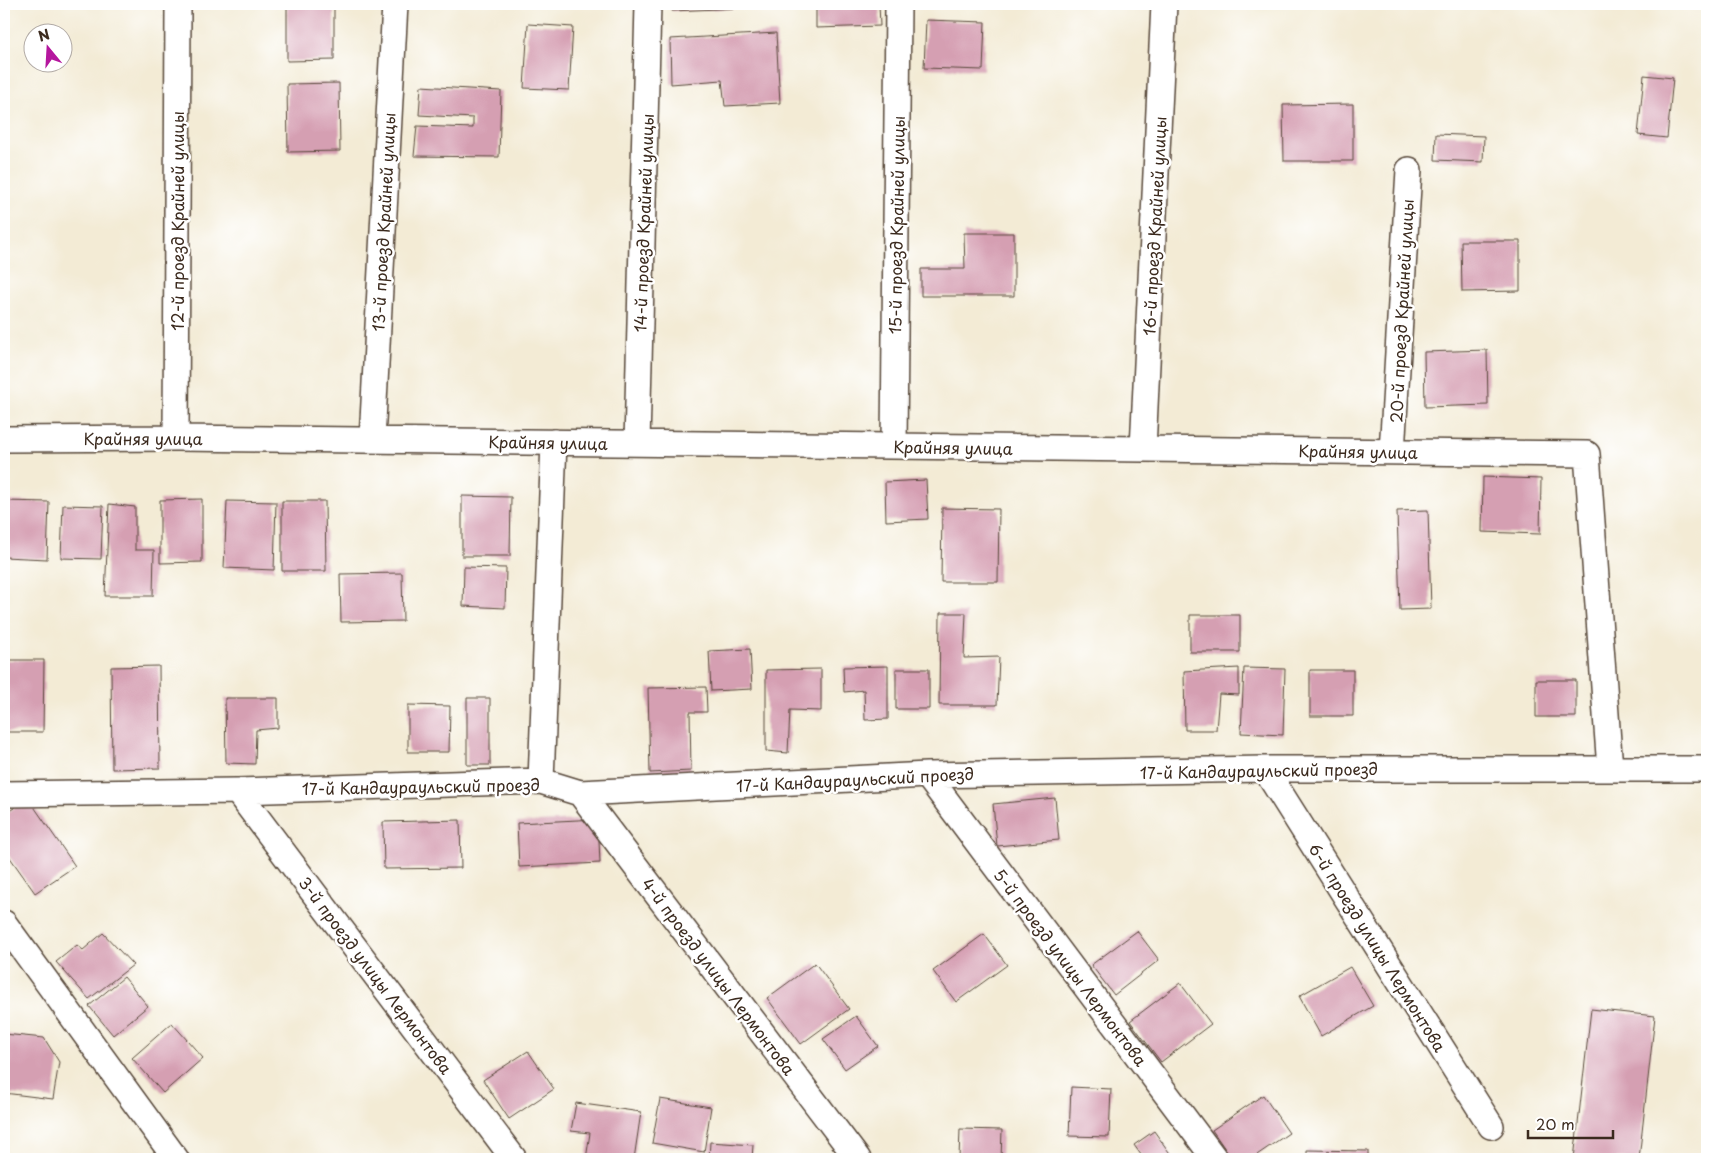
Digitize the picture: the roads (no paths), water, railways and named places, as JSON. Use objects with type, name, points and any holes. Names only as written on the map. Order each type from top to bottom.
[{"type":"street","name":"12-й проезд Крайней улицы","points":[[176,438],[178,4]]},
{"type":"street","name":"13-й проезд Крайней улицы","points":[[372,440],[395,4]]},
{"type":"street","name":"14-й проезд Крайней улицы","points":[[637,443],[648,4]]},
{"type":"street","name":"15-й проезд Крайней улицы","points":[[894,446],[898,4]]},
{"type":"street","name":"16-й проезд Крайней улицы","points":[[1143,449],[1164,4]]},
{"type":"street","name":"20-й проезд Крайней улицы","points":[[1392,452],[1409,170]]},
{"type":"street","name":"Крайняя улица","points":[[4,439],[176,438],[1586,454],[1610,769]]},
{"type":"street","points":[[541,781],[554,442]]},
{"type":"street","name":"17-й Кандаураульский проезд","points":[[4,794],[237,791],[541,781],[580,793],[927,775],[1265,769],[1707,769]]},
{"type":"street","name":"6-й проезд улицы Лермонтова","points":[[1265,769],[1491,1126]]},
{"type":"street","name":"5-й проезд улицы Лермонтова","points":[[927,775],[1215,1159]]},
{"type":"street","name":"3-й проезд улицы Лермонтова","points":[[237,791],[514,1159]]},
{"type":"street","name":"4-й проезд улицы Лермонтова","points":[[580,793],[858,1159]]},
{"type":"street","points":[[4,923],[176,1159]]}]
